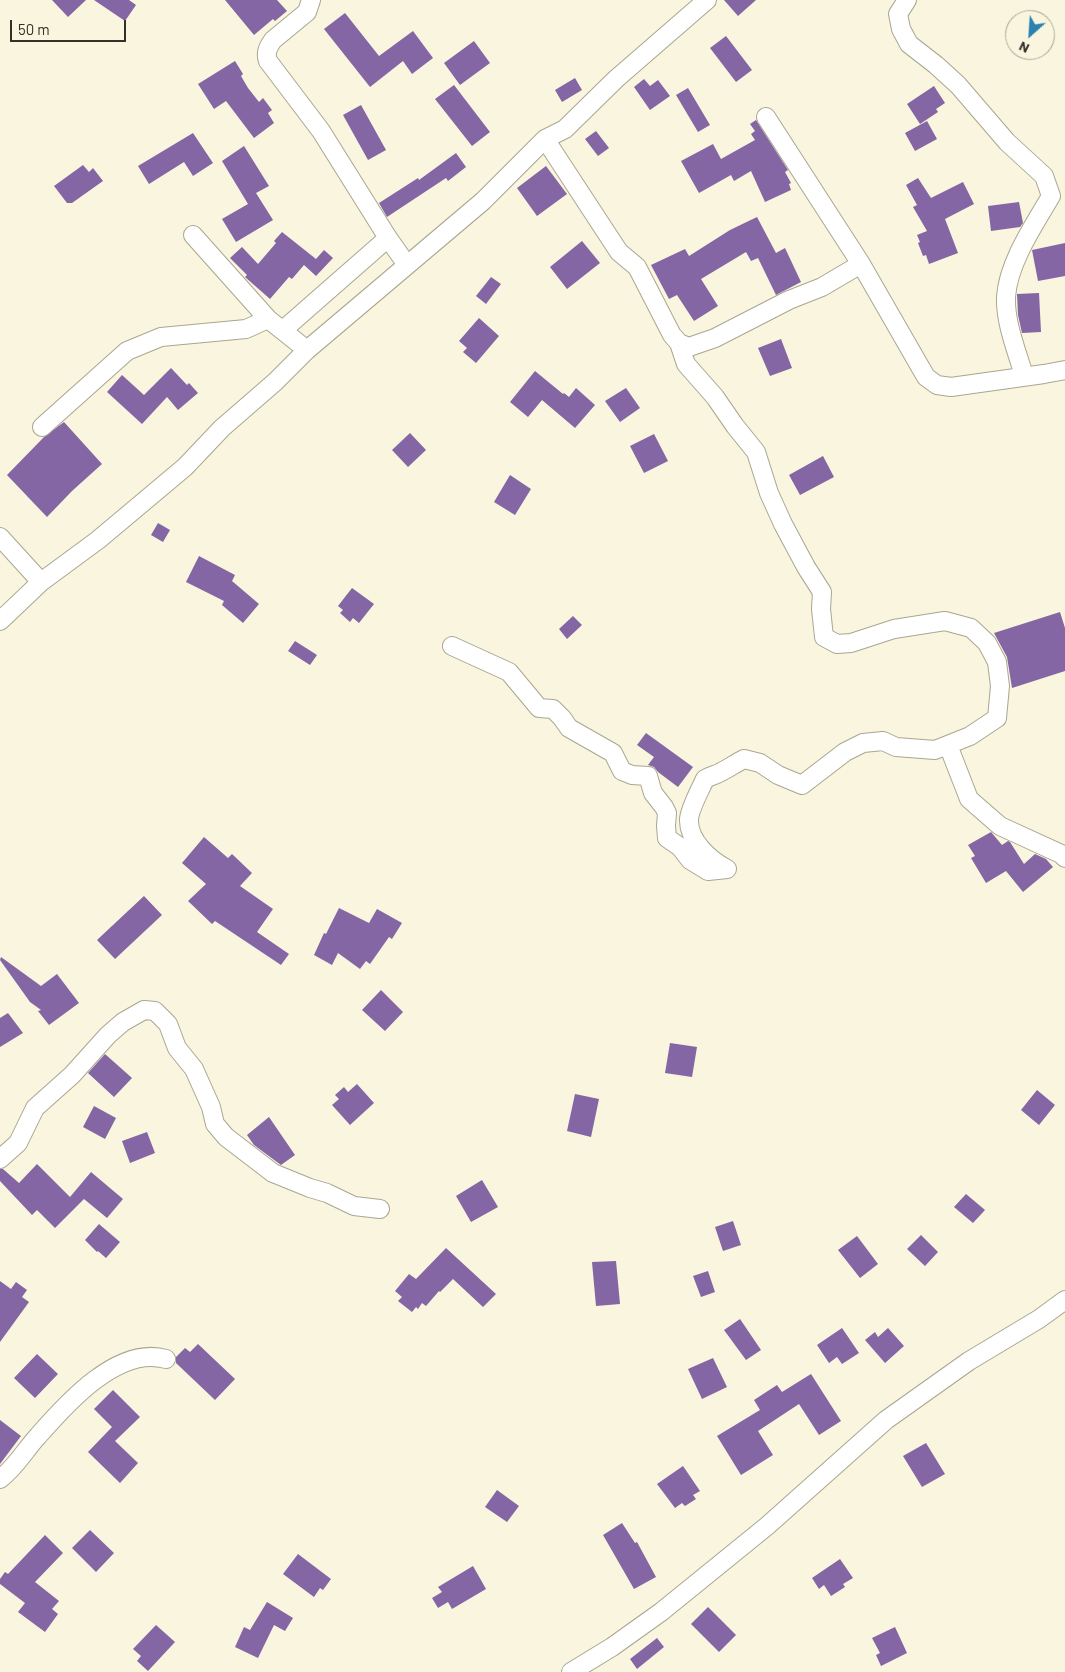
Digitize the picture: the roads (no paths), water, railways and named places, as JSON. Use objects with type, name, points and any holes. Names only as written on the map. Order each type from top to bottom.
[{"type":"street","points":[[0,621],[41,582],[98,540],[186,467],[222,428],[275,382],[307,350],[483,201],[545,139],[565,129],[616,79],[707,0]]},
{"type":"street","points":[[907,0],[898,14],[901,29],[909,44],[936,65],[958,86],[1007,142],[1044,176],[1048,185],[1050,196],[1010,274],[1006,298],[1009,324],[1024,376]]},
{"type":"street","points":[[313,1],[307,12],[272,40],[266,55],[321,130],[388,238],[407,265]]},
{"type":"street","points":[[766,117],[861,264],[926,377],[937,385],[951,387],[1065,370]]},
{"type":"street","points":[[452,646],[509,672],[539,708],[553,709],[569,728],[613,753],[622,771],[632,775],[648,776],[653,793],[667,813],[667,838],[680,847],[690,860],[708,871],[727,870],[717,864],[696,842],[690,829],[689,817],[705,779],[710,776],[744,759],[760,764],[778,775],[802,785],[844,752],[863,743],[883,741],[896,747],[935,750],[970,736],[997,718],[1000,686],[997,662],[987,643],[971,628],[945,621],[894,629],[851,643],[837,644],[824,637],[822,592],[806,567],[769,493],[756,452],[715,397],[686,364],[679,343],[672,335],[637,267],[620,252],[545,139]]},
{"type":"street","points":[[193,235],[268,319],[307,350]]},
{"type":"street","points":[[283,330],[388,238]]},
{"type":"street","points":[[679,343],[688,346],[715,338],[789,300],[822,287],[861,264]]},
{"type":"street","points":[[42,427],[127,351],[161,337],[246,329],[268,319]]},
{"type":"street","points":[[0,537],[41,582]]},
{"type":"street","points":[[948,745],[969,799],[1000,826],[1061,854],[1065,858]]},
{"type":"street","points":[[0,1159],[18,1143],[35,1108],[72,1075],[108,1035],[123,1022],[144,1010],[155,1011],[168,1024],[177,1048],[194,1069],[211,1107],[215,1124],[226,1137],[273,1173],[327,1193],[354,1206],[380,1209]]},
{"type":"street","points":[[571,1672],[612,1647],[661,1612],[767,1526],[886,1420],[969,1361],[1039,1319],[1065,1300]]},
{"type":"street","points":[[0,1478],[13,1468],[38,1436],[81,1392],[116,1365],[139,1358],[158,1357],[166,1359]]}]
